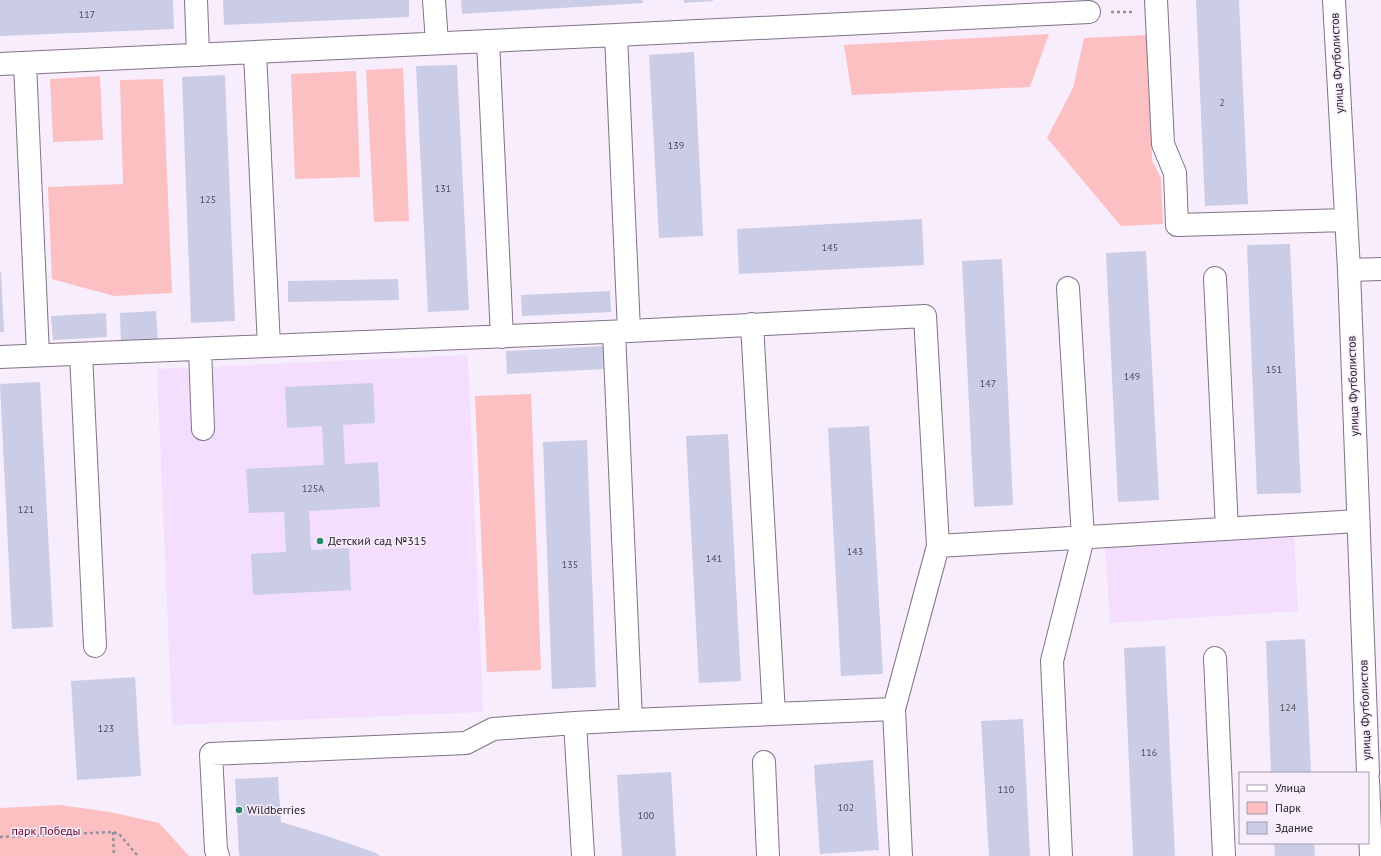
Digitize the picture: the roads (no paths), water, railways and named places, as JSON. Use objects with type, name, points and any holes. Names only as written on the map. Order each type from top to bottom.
[{"type":"street","points":[[196,0],[198,55]]},
{"type":"street","points":[[434,0],[437,43]]},
{"type":"street","name":"улица Футболистов","points":[[1334,0],[1349,270],[1368,772]]},
{"type":"street","points":[[1156,6],[1163,144],[1175,173],[1177,225],[1346,220]]},
{"type":"street","points":[[0,64],[1089,12]]},
{"type":"street","points":[[616,35],[632,720]]},
{"type":"street","points":[[488,41],[502,336]]},
{"type":"street","points":[[255,52],[269,346]]},
{"type":"street","points":[[25,63],[38,355]]},
{"type":"street","points":[[1349,270],[1381,269]]},
{"type":"street","points":[[1215,278],[1227,529]]},
{"type":"street","points":[[1061,856],[1052,661],[1083,538],[1068,288]]},
{"type":"street","points":[[0,357],[622,331],[925,316],[938,546],[894,709],[901,856]]},
{"type":"street","points":[[752,324],[774,714]]},
{"type":"street","points":[[200,349],[203,429]]},
{"type":"street","points":[[81,354],[95,646]]},
{"type":"street","points":[[938,546],[1358,521]]},
{"type":"street","points":[[1215,658],[1224,856]]},
{"type":"street","points":[[218,856],[216,850],[211,754],[466,743],[493,729],[574,723],[894,709]]},
{"type":"street","points":[[574,723],[583,856]]},
{"type":"street","points":[[764,762],[768,856]]},
{"type":"street","points":[[1369,805],[1371,856]]},
{"type":"place","name":"Детский сад №315","points":[[320,541]]},
{"type":"place","name":"Wildberries","points":[[239,810]]},
{"type":"park label","name":"парк Победы","points":[[46,831]]}]
